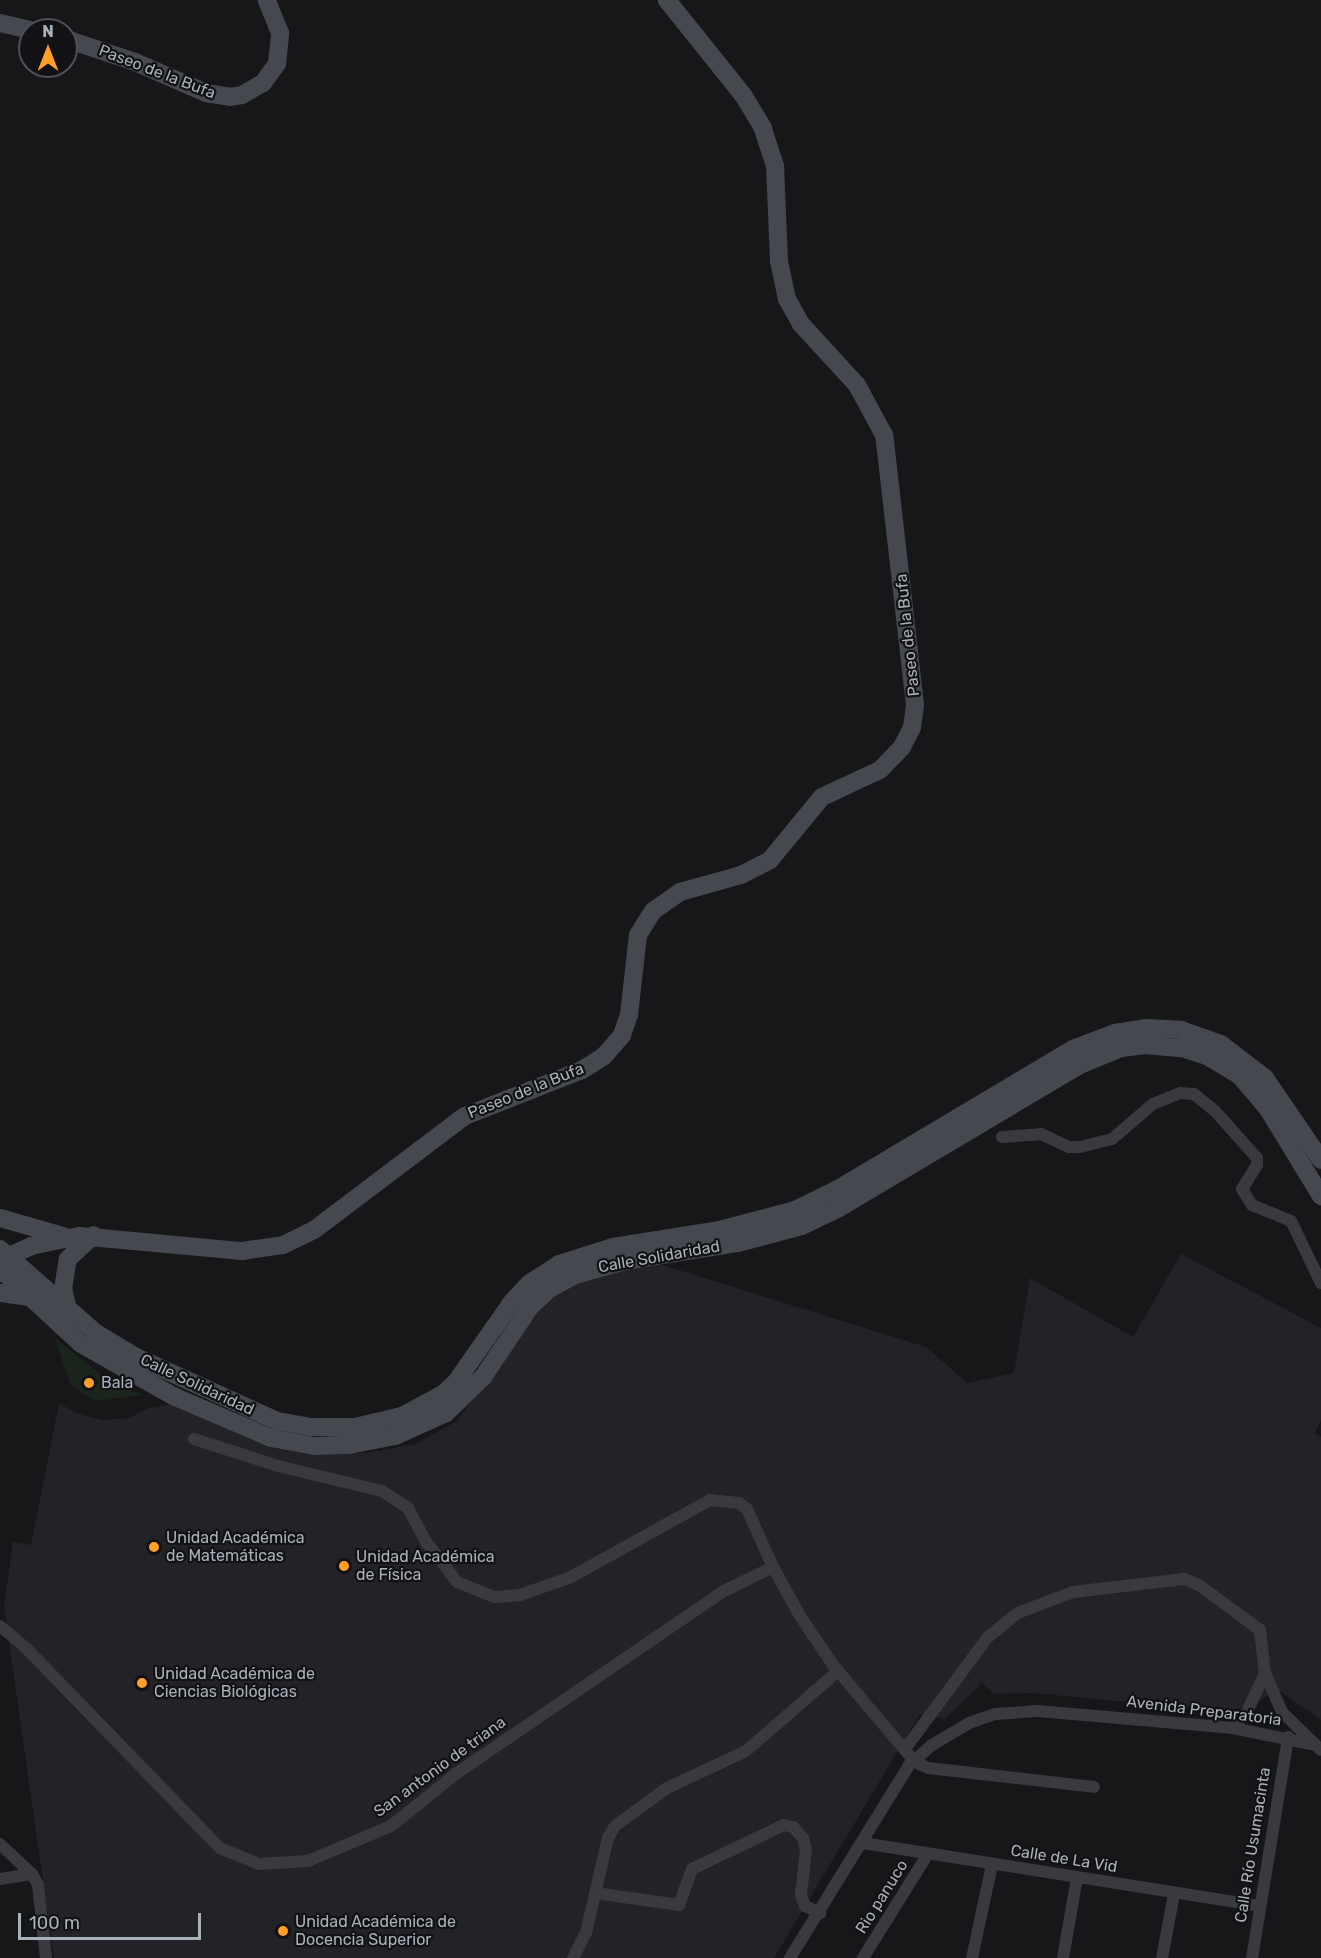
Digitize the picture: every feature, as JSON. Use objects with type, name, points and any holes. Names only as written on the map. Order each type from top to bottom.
[{"type":"main road","name":"Paseo de la Bufa","points":[[78,43],[135,62],[206,93],[230,98],[242,95],[263,83],[277,64],[280,33],[267,0]]},
{"type":"main road","name":"Paseo de la Bufa","points":[[2,1258],[67,1237],[94,1235],[212,1250],[242,1251],[283,1245],[314,1230],[465,1116],[595,1062],[622,1035],[629,1015],[638,935],[653,911],[680,892],[741,875],[770,860],[814,804],[880,770],[902,747],[912,727],[915,705],[884,435],[858,385],[801,324],[787,298],[779,261],[775,166],[763,128],[743,95],[667,0]]},
{"type":"main road","points":[[0,23],[18,27]]},
{"type":"main road","name":"Calle Solidaridad","points":[[2,1258],[96,1333],[136,1357],[277,1421],[332,1428],[387,1421],[443,1394],[456,1382],[512,1302],[530,1283],[559,1264],[613,1246],[719,1230],[795,1210],[838,1189],[1073,1050],[1132,1029],[1181,1030],[1236,1053],[1265,1078],[1321,1160]]},
{"type":"main road","name":"Calle Solidaridad","points":[[2,1258],[28,1297],[102,1359],[216,1416],[293,1443],[349,1445],[395,1436],[446,1413],[483,1377],[530,1307],[568,1278],[593,1268],[738,1243],[802,1226],[847,1204],[1080,1065],[1121,1048],[1146,1045],[1182,1048],[1206,1056],[1239,1075],[1268,1109],[1321,1196]]},
{"type":"main road","points":[[0,1218],[67,1237]]},
{"type":"main road","points":[[68,1310],[63,1289],[68,1259],[94,1235]]},
{"type":"main road","points":[[0,1293],[28,1297]]},
{"type":"street","points":[[1002,1137],[1041,1134],[1069,1147],[1080,1147],[1112,1139],[1153,1104],[1180,1093],[1194,1094],[1215,1111],[1257,1158],[1257,1165],[1242,1189],[1252,1205],[1291,1221],[1321,1283]]},
{"type":"street","points":[[194,1439],[278,1466],[382,1491],[408,1508],[427,1543],[457,1582],[494,1597],[520,1595],[571,1577],[701,1504],[730,1499],[747,1509],[772,1567],[838,1671],[915,1762],[928,1768],[1094,1787]]},
{"type":"street","name":"San antonio de triana","points":[[0,1626],[27,1649],[220,1848],[259,1864],[308,1861],[391,1826],[457,1773],[722,1592],[772,1567]]},
{"type":"street","name":"Avenida Preparatoria","points":[[905,1749],[988,1637],[1018,1613],[1073,1592],[1184,1579],[1192,1582],[1260,1630],[1264,1673],[1282,1712],[1316,1747]]},
{"type":"street","points":[[573,1958],[585,1934],[608,1838],[622,1817],[667,1788],[746,1751],[838,1671]]},
{"type":"street","points":[[1233,1728],[1247,1712],[1264,1673]]},
{"type":"street","name":"Avenida Preparatoria","points":[[790,1958],[915,1762],[932,1745],[969,1724],[995,1714],[1038,1711],[1233,1728],[1288,1737],[1316,1747]]},
{"type":"street","name":"Calle Río Usumacinta","points":[[1252,1958],[1288,1737]]},
{"type":"street","points":[[595,1893],[679,1905],[692,1869],[784,1825],[793,1827],[803,1838],[806,1849],[801,1895],[805,1906],[820,1913]]},
{"type":"street","points":[[0,1844],[32,1874],[38,1885],[46,1958]]},
{"type":"street","name":"Calle de La Vid","points":[[863,1844],[1260,1906]]},
{"type":"street","name":"Rio panuco","points":[[863,1958],[928,1854]]},
{"type":"street","points":[[972,1958],[992,1865]]},
{"type":"street","points":[[0,1879],[32,1874]]},
{"type":"street","points":[[1063,1958],[1077,1878]]},
{"type":"street","points":[[1162,1958],[1174,1894]]},
{"type":"shaded area","points":[[1181,1254],[1321,1328],[1321,1420],[1315,1433],[1321,1437],[1321,1720],[1280,1691],[1230,1712],[1033,1693],[994,1694],[982,1683],[945,1719],[920,1714],[774,1958],[54,1958],[4,1607],[13,1542],[31,1545],[59,1403],[78,1414],[103,1420],[129,1418],[149,1408],[173,1404],[268,1447],[313,1455],[365,1453],[416,1444],[457,1421],[539,1308],[571,1283],[605,1272],[656,1263],[926,1347],[967,1383],[1014,1373],[1030,1278],[1133,1337]]},
{"type":"shaded area","points":[[55,1338],[106,1379],[142,1395],[96,1401],[71,1386]]},
{"type":"place","name":"Bala","points":[[89,1383]]},
{"type":"place","name":"Unidad Académica de Matemáticas","points":[[154,1547]]},
{"type":"place","name":"Unidad Académica de Física","points":[[344,1566]]},
{"type":"place","name":"Unidad Académica de Ciencias Biológicas","points":[[142,1683]]},
{"type":"place","name":"Unidad Académica de Docencia Superior","points":[[283,1931]]}]
